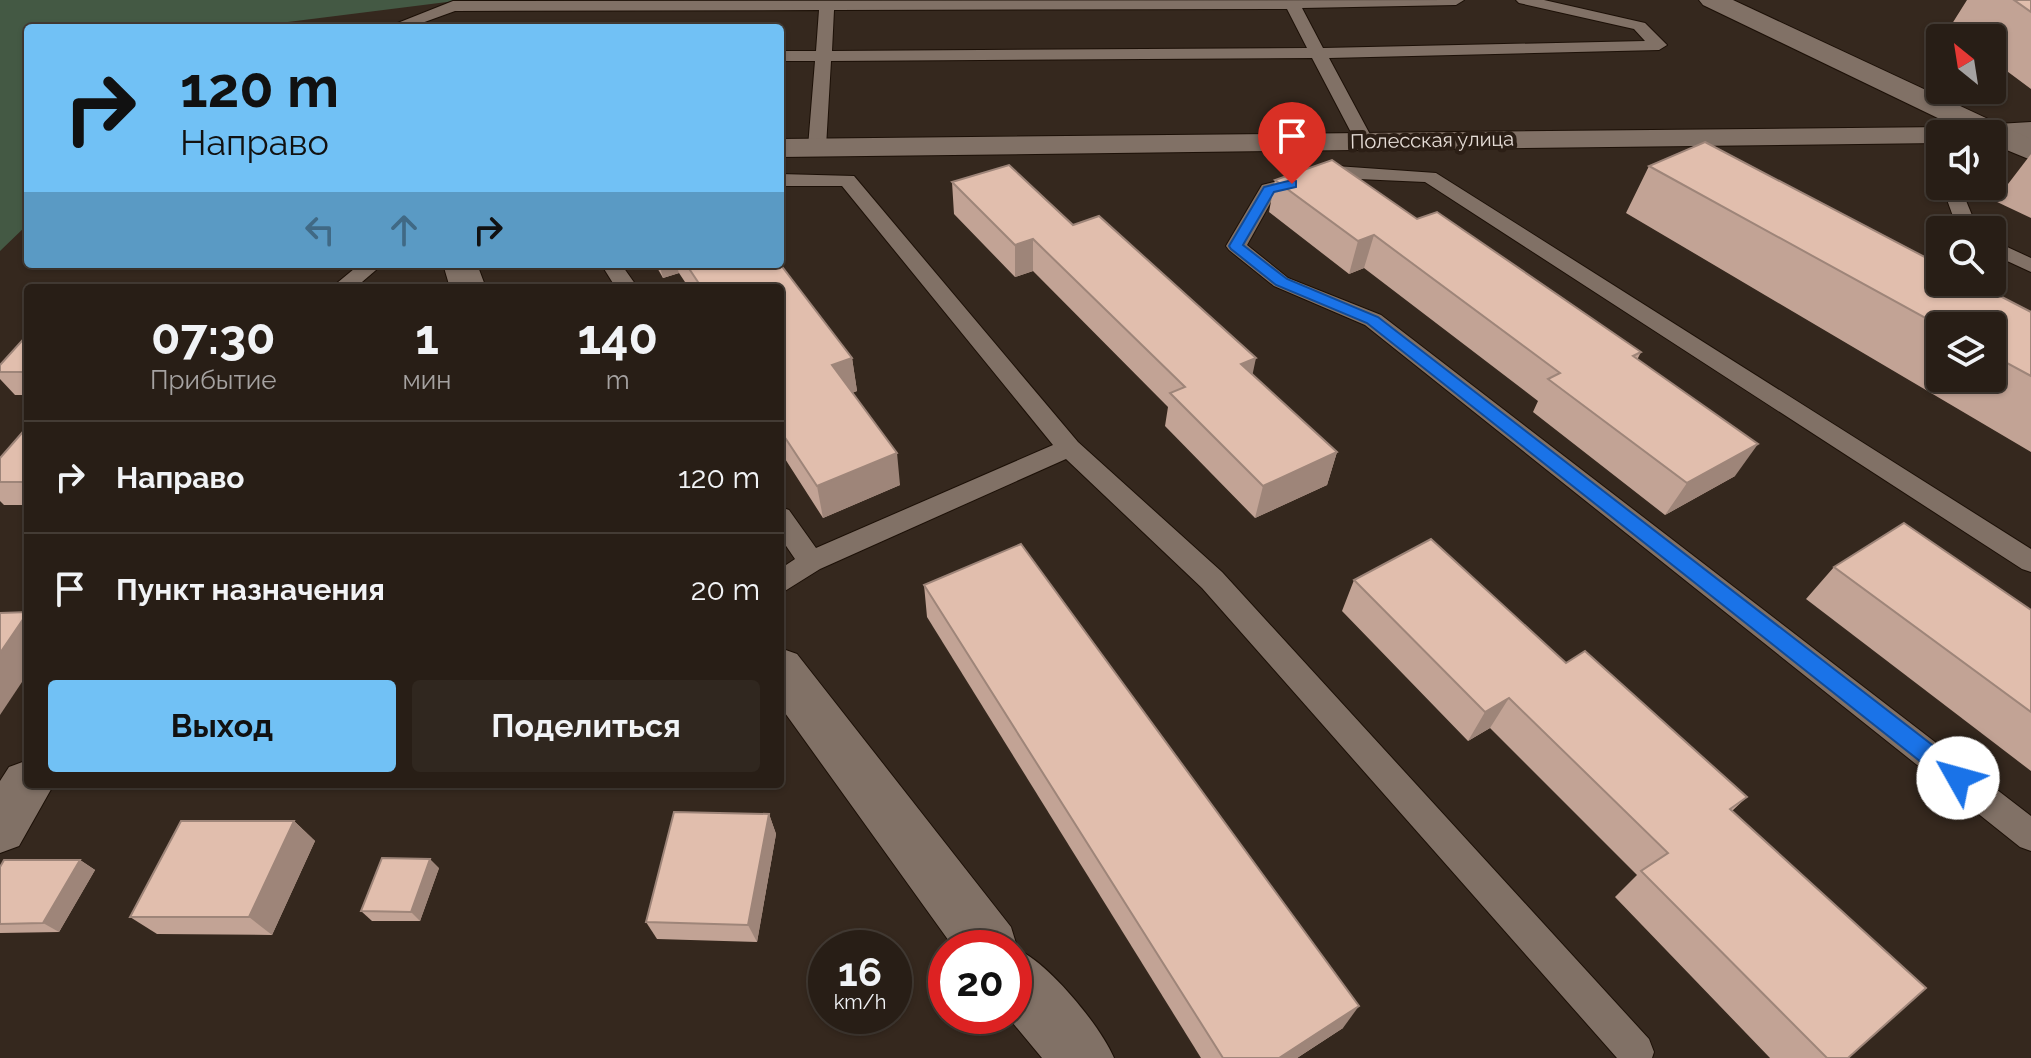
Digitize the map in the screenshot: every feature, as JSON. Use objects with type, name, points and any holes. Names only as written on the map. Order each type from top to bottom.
[{"type":"street","points":[[1712,0],[1964,120]]},
{"type":"street","name":"Полесская улица","points":[[2006,132],[2031,131]]},
{"type":"street","name":"Полесская улица","points":[[784,148],[1364,140],[1926,140]]},
{"type":"street","points":[[2006,140],[2031,151]]},
{"type":"street","points":[[784,673],[976,930]]},
{"type":"street","points":[[0,828],[25,788]]},
{"type":"street","points":[[1032,999],[1083,1058]]},
{"type":"lane","points":[[404,24],[453,6],[1292,4],[1456,0]]},
{"type":"lane","points":[[784,56],[1318,53],[1659,45],[1639,26],[1524,0]]},
{"type":"lane","points":[[1292,4],[1364,140]]},
{"type":"lane","points":[[817,147],[827,5]]},
{"type":"lane","points":[[2031,562],[1429,177],[1336,172],[1269,189],[1236,246],[1281,282],[1373,320],[2031,836]]},
{"type":"lane","points":[[784,180],[847,180],[1069,448],[1212,580],[1636,1052]]},
{"type":"lane","points":[[2006,253],[2031,266]]},
{"type":"lane","points":[[347,284],[368,268]]},
{"type":"lane","points":[[784,580],[811,562],[1069,448]]},
{"type":"lane","points":[[784,523],[811,562]]},
{"type":"green space","points":[[0,0],[463,0],[272,24],[24,24],[24,228],[0,251]]},
{"type":"building","points":[[2014,0],[2031,0],[2031,12]]},
{"type":"building","points":[[1705,142],[1926,258],[1926,296],[2000,296],[2031,312],[2031,376],[2006,363],[2006,312],[1926,312],[1926,318],[1649,166]]},
{"type":"building","points":[[1332,160],[1417,219],[1437,212],[1641,352],[1633,356],[1758,444],[1687,483],[1548,379],[1560,373],[1374,235],[1358,241],[1275,180]]},
{"type":"building","points":[[1009,165],[1073,225],[1099,216],[1256,358],[1241,364],[1337,452],[1263,486],[1170,393],[1185,387],[1033,239],[1015,245],[952,182]]},
{"type":"building","points":[[689,268],[783,268],[852,358],[832,365],[897,453],[817,486],[784,436],[784,284],[699,284]]},
{"type":"building","points":[[24,338],[24,372],[0,372],[0,365]]},
{"type":"building","points":[[24,431],[24,482],[0,482],[0,458]]},
{"type":"building","points":[[1904,523],[2031,610],[2031,712],[1834,567]]},
{"type":"building","points":[[1431,539],[1566,663],[1585,651],[1747,797],[1730,809],[1926,988],[1848,1058],[1827,1058],[1641,871],[1668,853],[1509,698],[1485,712],[1354,580]]},
{"type":"building","points":[[1021,544],[1359,1006],[1279,1058],[1223,1058],[924,585]]},
{"type":"building","points":[[24,612],[24,618],[0,653],[0,613]]},
{"type":"building","points":[[674,812],[769,814],[748,925],[646,922]]},
{"type":"building","points":[[181,821],[294,821],[249,917],[130,917]]},
{"type":"building","points":[[382,858],[430,859],[411,912],[361,911]]},
{"type":"building","points":[[4,860],[80,860],[43,923],[0,924],[0,867]]},
{"type":"route","points":[[1292,184],[1269,189],[1236,246],[1281,282],[1373,320],[1958,778]]}]
